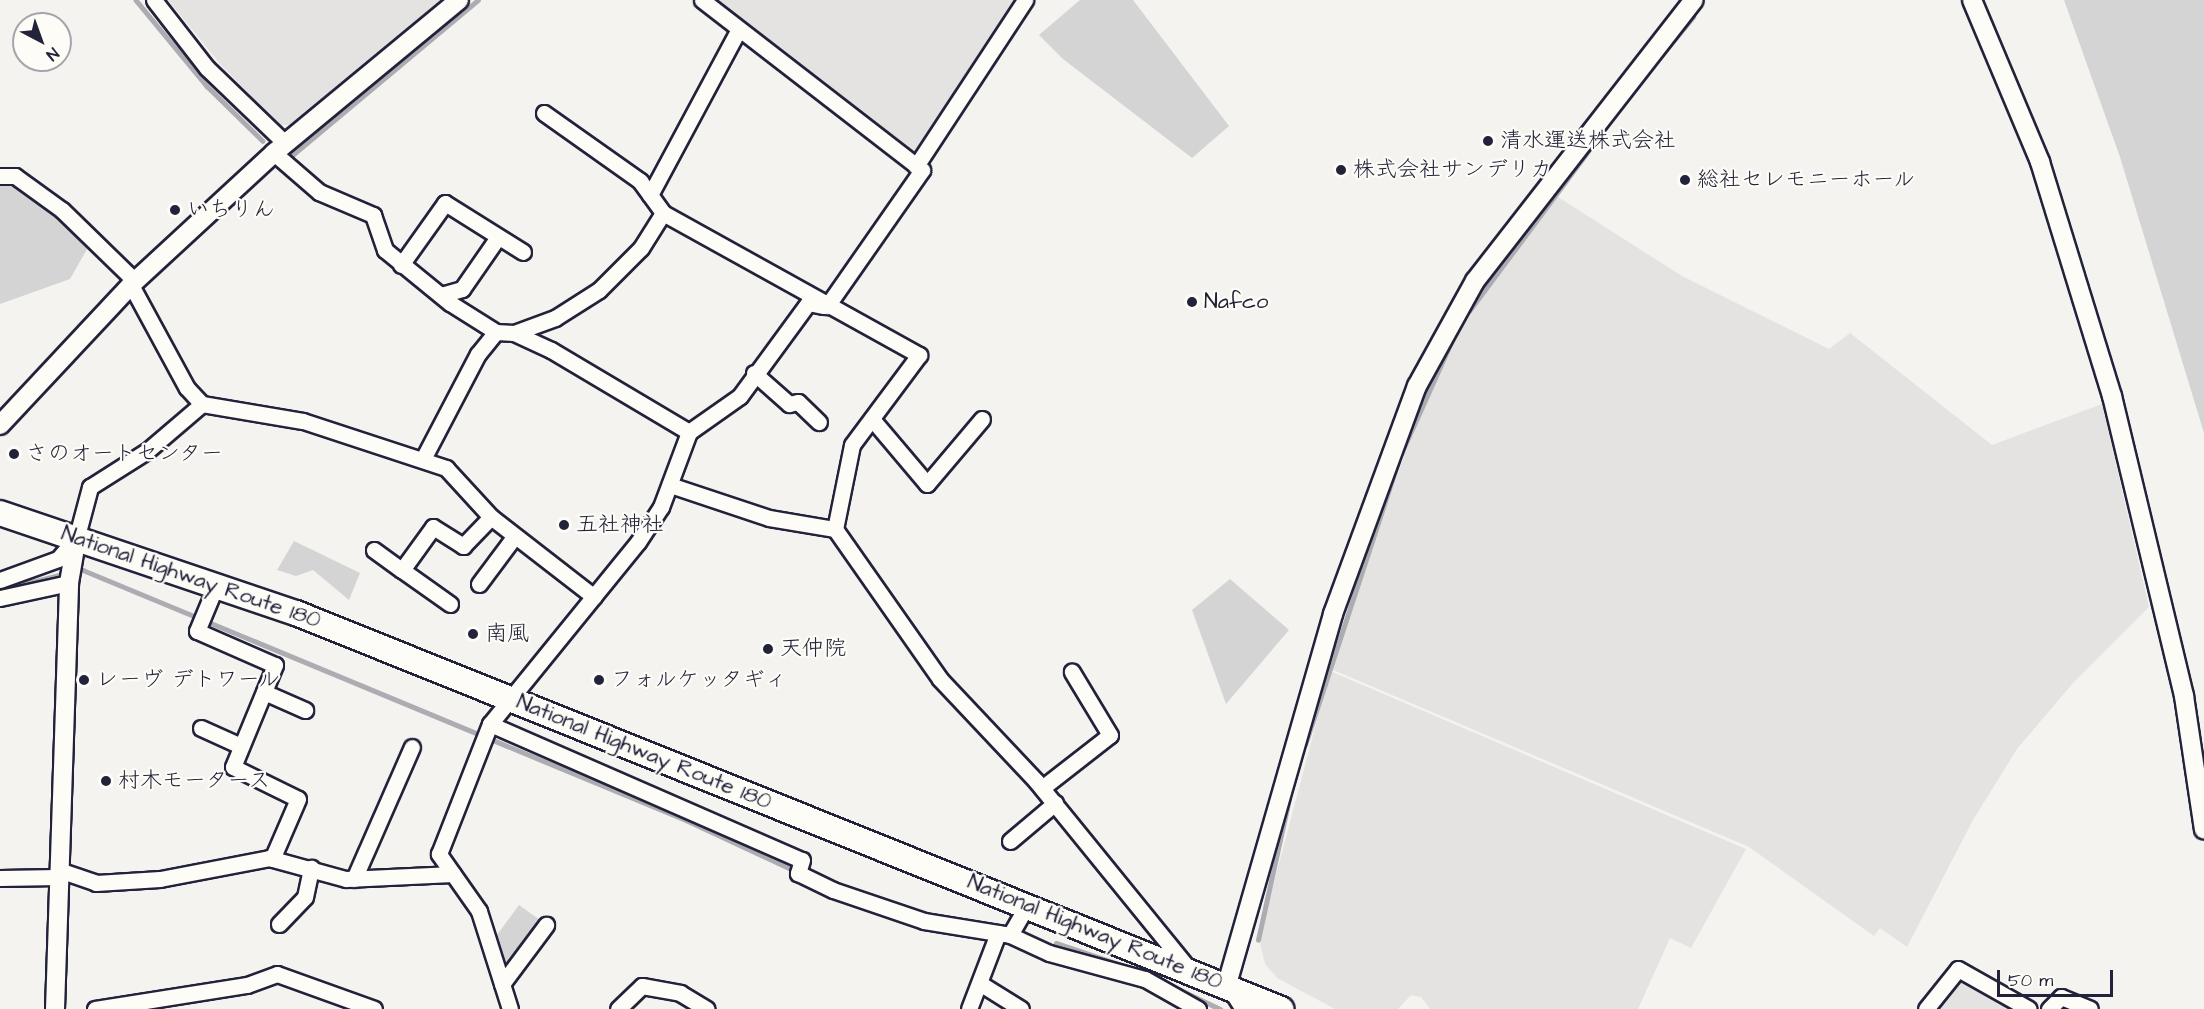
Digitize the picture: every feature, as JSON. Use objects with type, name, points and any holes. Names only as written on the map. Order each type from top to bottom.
[{"type":"highway","name":"National Highway Route 180","points":[[0,513],[217,583],[510,698],[1026,905],[1198,992],[1281,1009]]},
{"type":"street","points":[[154,0],[207,68],[319,192],[373,215],[380,244],[401,265],[496,332],[514,333],[555,318],[599,290],[641,248],[663,213]]},
{"type":"street","points":[[0,424],[133,283],[280,148],[459,0]]},
{"type":"street","points":[[702,0],[737,32],[922,170],[827,306]]},
{"type":"street","points":[[916,166],[1025,0]]},
{"type":"street","points":[[1198,992],[1417,386],[1475,281],[1694,0]]},
{"type":"street","points":[[1972,0],[2040,162],[2112,396],[2184,696],[2204,830]]},
{"type":"street","points":[[651,195],[737,32]]},
{"type":"street","points":[[544,112],[640,181],[663,213],[919,355],[872,419],[844,466],[835,529],[940,679],[1055,803],[1198,992]]},
{"type":"street","points":[[0,176],[15,176],[62,210],[133,283],[187,388],[202,404],[303,421],[423,459],[462,480],[491,517],[594,597]]},
{"type":"street","points":[[401,265],[445,203],[523,252]]},
{"type":"street","points":[[441,294],[462,289],[498,237]]},
{"type":"street","points":[[510,1009],[480,911],[439,854],[490,724],[638,542],[670,485],[689,432],[740,396],[754,373],[808,303],[827,306]]},
{"type":"street","points":[[423,459],[478,354],[496,332]]},
{"type":"street","points":[[514,333],[689,432]]},
{"type":"street","points":[[754,373],[789,404],[798,402],[819,422]]},
{"type":"street","points":[[55,1009],[70,574],[77,536],[90,487],[147,451],[202,404]]},
{"type":"street","points":[[872,419],[927,484],[982,418]]},
{"type":"street","points":[[670,485],[769,518],[835,529]]},
{"type":"street","points":[[402,570],[433,527],[464,546],[491,517]]},
{"type":"street","points":[[0,580],[57,559],[77,536]]},
{"type":"street","points":[[479,584],[514,537]]},
{"type":"street","points":[[374,549],[450,604]]},
{"type":"street","points":[[0,598],[70,574]]},
{"type":"street","points":[[217,583],[197,631],[275,665],[232,767],[298,798],[272,859]]},
{"type":"street","points":[[1042,788],[1110,735],[1072,672]]},
{"type":"street","points":[[264,692],[305,710]]},
{"type":"street","points":[[490,724],[802,860],[798,873],[833,890],[924,921],[1004,934],[1049,953],[1198,992],[1243,1009]]},
{"type":"street","points":[[201,728],[241,746]]},
{"type":"street","points":[[354,879],[412,747]]},
{"type":"street","points":[[1010,842],[1055,803]]},
{"type":"street","points":[[0,878],[59,873],[96,883],[160,879],[272,859],[354,879],[453,874]]},
{"type":"street","points":[[279,924],[305,897],[311,868]]},
{"type":"street","points":[[969,1009],[1004,934],[1026,905]]},
{"type":"street","points":[[502,984],[546,925]]},
{"type":"street","points":[[1926,1009],[1958,969],[2029,1009]]},
{"type":"street","points":[[95,1009],[247,985],[277,974],[374,1009]]},
{"type":"street","points":[[981,984],[1021,1009]]},
{"type":"street","points":[[618,1009],[642,986],[680,993],[707,1009]]},
{"type":"street","points":[[2049,1009],[2061,997],[2090,1009]]},
{"type":"shaded area","points":[[168,0],[440,0],[289,125],[280,125],[221,65]]},
{"type":"shaded area","points":[[706,0],[1021,0],[917,152],[907,153]]},
{"type":"shaded area","points":[[1080,0],[1133,0],[1229,126],[1192,158],[1063,59],[1039,35]]},
{"type":"shaded area","points":[[2064,0],[2204,0],[2204,433],[2120,157]]},
{"type":"shaded area","points":[[0,180],[12,181],[59,213],[90,244],[70,279],[0,304]]},
{"type":"shaded area","points":[[1558,197],[1682,276],[1829,349],[1850,333],[1992,445],[2102,404],[2149,607],[2073,683],[2017,749],[1973,820],[1907,947],[1880,928],[1874,936],[1749,847],[1331,669],[1405,453],[1454,340],[1491,281]]},
{"type":"shaded area","points":[[294,541],[360,573],[349,600],[313,570],[296,576],[277,570]]},
{"type":"shaded area","points":[[1230,579],[1289,630],[1226,704],[1192,610]]},
{"type":"shaded area","points":[[1330,671],[1746,849],[1691,948],[1670,938],[1638,1009],[1430,1009],[1421,997],[1411,995],[1398,1009],[1335,1009],[1277,978],[1265,964],[1259,939]]},
{"type":"shaded area","points":[[519,905],[540,920],[502,974],[494,939]]},
{"type":"shaded area","points":[[1964,977],[2020,1009],[1933,1009],[1953,981]]},
{"type":"waterway","points":[[136,0],[207,86],[263,141]]},
{"type":"waterway","points":[[289,158],[478,0]]},
{"type":"waterway","points":[[1660,57],[1693,17]]},
{"type":"waterway","points":[[1469,311],[1595,142]]},
{"type":"waterway","points":[[1401,454],[1451,342]]},
{"type":"waterway","points":[[1305,745],[1398,462]]},
{"type":"waterway","points":[[75,571],[83,570],[686,820],[793,870]]},
{"type":"waterway","points":[[0,590],[67,573]]},
{"type":"waterway","points":[[1258,940],[1289,799]]},
{"type":"waterway","points":[[1056,943],[1136,970]]},
{"type":"waterway","points":[[1168,984],[1220,1009]]},
{"type":"place","name":"清水運送株式会社","points":[[1488,141]]},
{"type":"place","name":"株式会社サンデリカ","points":[[1341,170]]},
{"type":"place","name":"総社セレモニーホール","points":[[1685,180]]},
{"type":"place","name":"いちりん","points":[[175,210]]},
{"type":"place","name":"Nafco","points":[[1192,302]]},
{"type":"place","name":"さのオートセンター","points":[[14,454]]},
{"type":"place","name":"五社神社","points":[[564,525]]},
{"type":"place","name":"南風","points":[[473,634]]},
{"type":"place","name":"天仲院","points":[[768,649]]},
{"type":"place","name":"レーヴ デトワール","points":[[84,680]]},
{"type":"place","name":"フォルケッタギィ","points":[[599,680]]},
{"type":"place","name":"村木モータース","points":[[106,781]]}]
